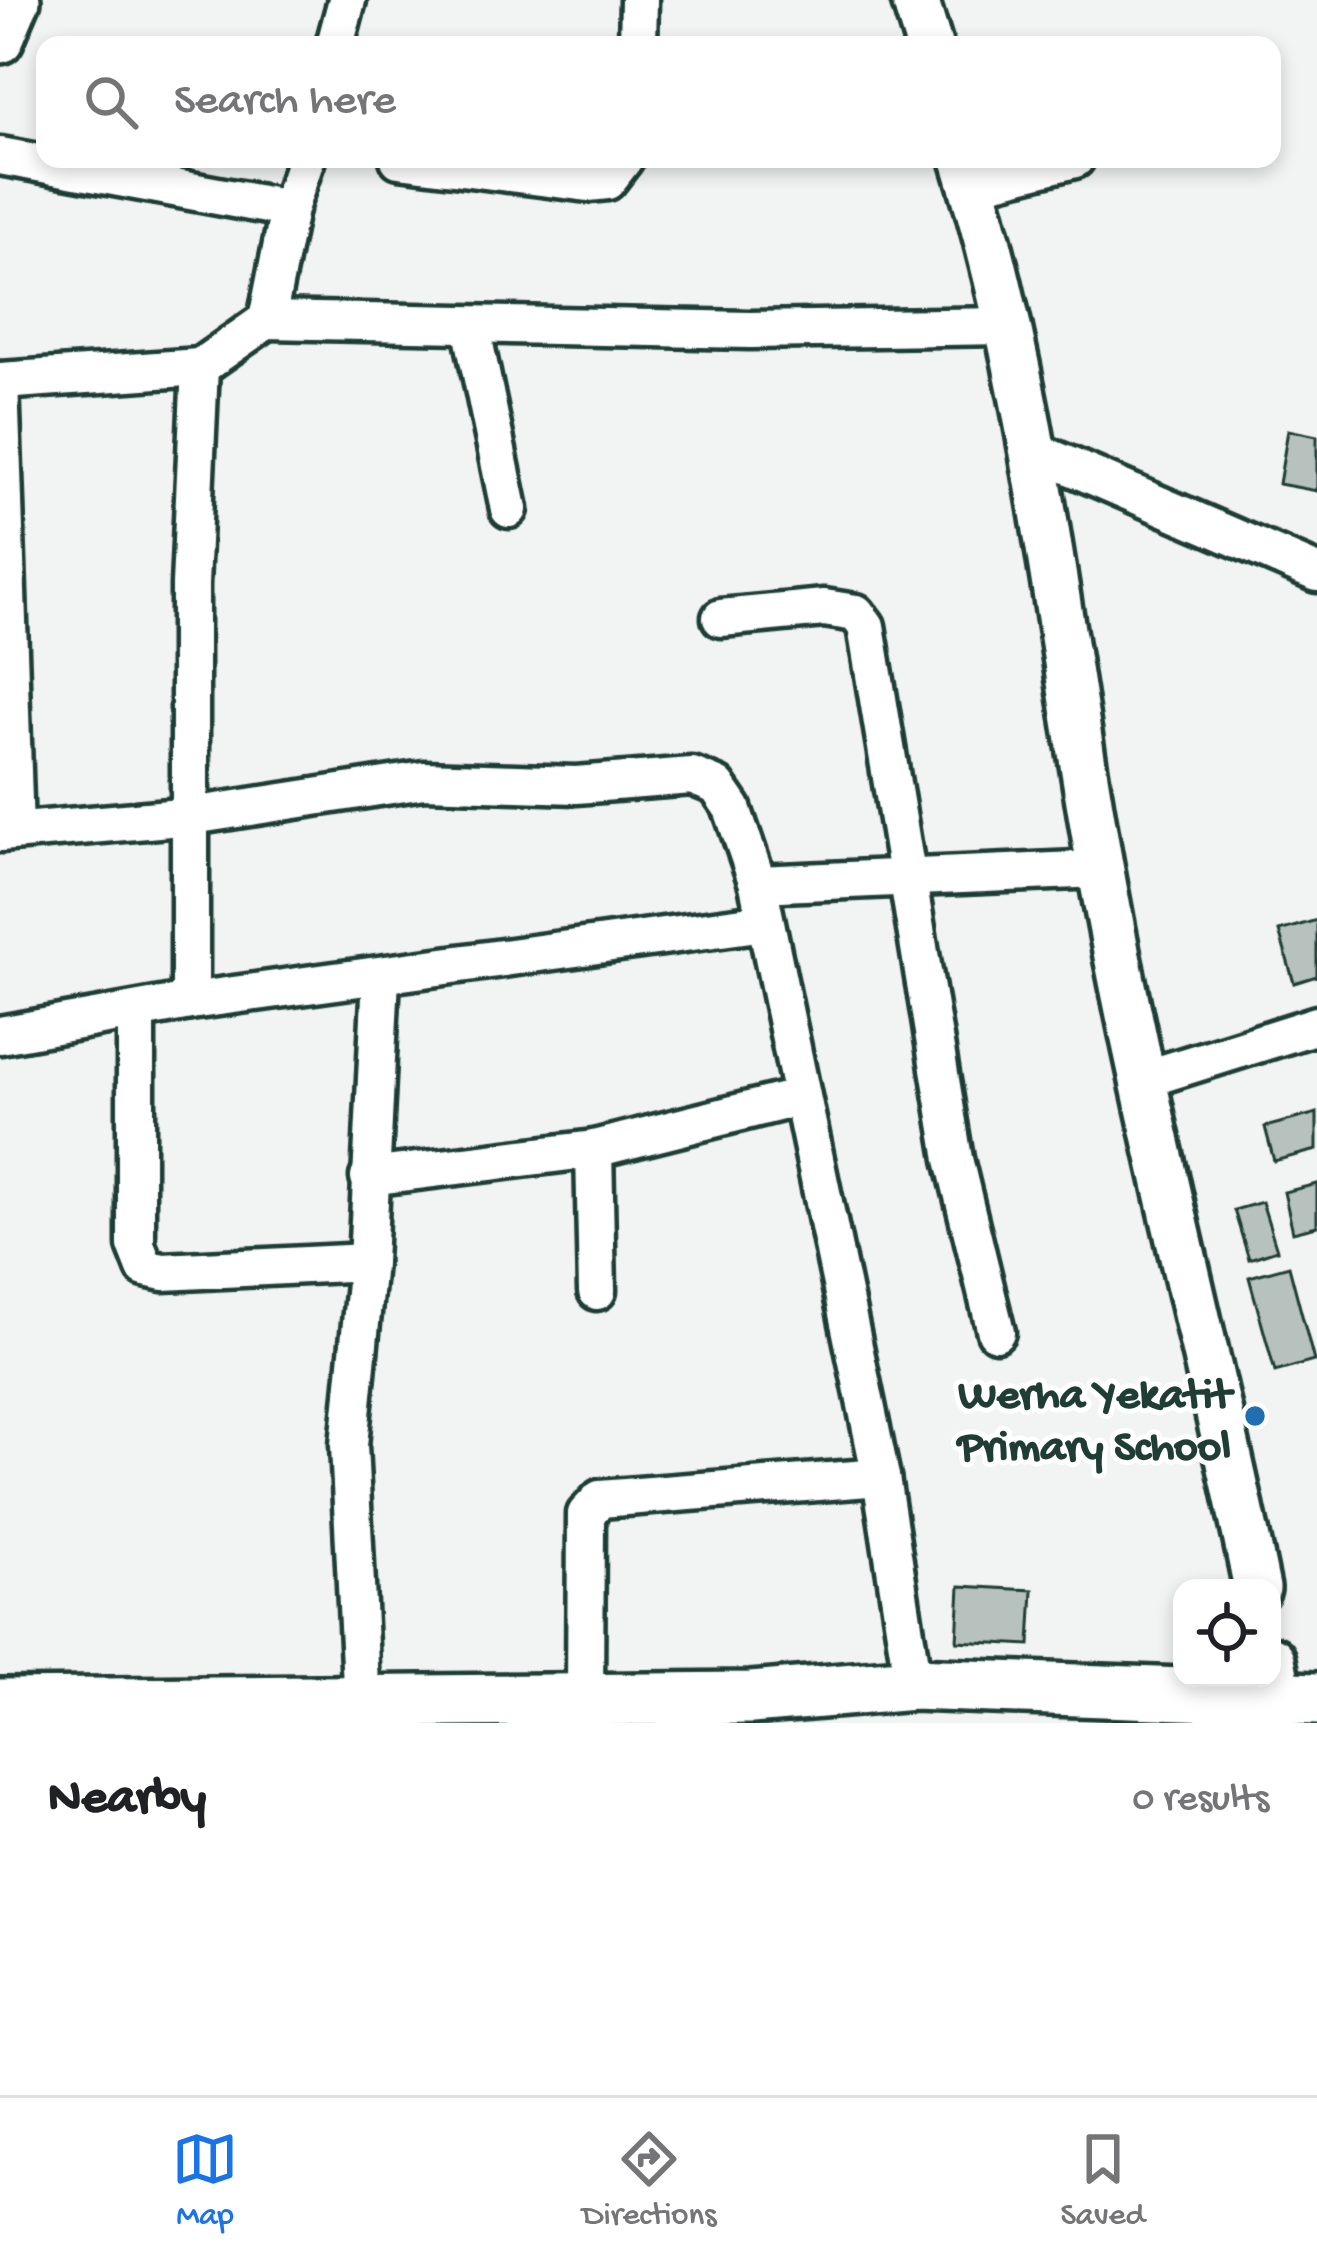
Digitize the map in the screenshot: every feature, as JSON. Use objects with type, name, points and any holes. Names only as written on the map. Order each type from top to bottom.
[{"type":"main road","points":[[0,1706],[384,1710],[585,1697],[751,1698],[914,1684],[1290,1685]]},
{"type":"main road","points":[[751,1698],[852,1723]]},
{"type":"street","points":[[0,40],[17,0]]},
{"type":"street","points":[[337,36],[346,0]]},
{"type":"street","points":[[638,36],[639,0]]},
{"type":"street","points":[[915,0],[926,36]]},
{"type":"street","points":[[0,156],[36,163]]},
{"type":"street","points":[[65,168],[289,209]]},
{"type":"street","points":[[267,320],[289,209],[303,168]]},
{"type":"street","points":[[470,168],[588,183],[608,181],[617,168]]},
{"type":"street","points":[[1002,168],[969,172],[1035,451],[1100,869],[1142,1080],[1255,1579]]},
{"type":"street","points":[[914,1684],[881,1478],[758,884],[732,808],[717,786],[692,776],[576,785],[424,780],[192,816],[8,832],[1,381],[200,367],[267,320],[750,330],[1006,326]]},
{"type":"street","points":[[471,325],[509,508]]},
{"type":"street","points":[[190,1000],[190,585],[200,367]]},
{"type":"street","points":[[1035,451],[1317,573]]},
{"type":"street","points":[[721,618],[824,608],[856,613],[866,626],[954,1159],[996,1332]]},
{"type":"street","points":[[758,884],[1100,869]]},
{"type":"street","points":[[0,1035],[136,1015],[190,1000],[764,922]]},
{"type":"street","points":[[381,976],[368,1262],[349,1445],[384,1710]]},
{"type":"street","points":[[136,1015],[136,1245],[145,1268],[164,1272],[368,1262]]},
{"type":"street","points":[[1142,1080],[1317,1025]]},
{"type":"street","points":[[369,1177],[594,1149],[801,1097]]},
{"type":"street","points":[[594,1149],[597,1291]]},
{"type":"street","points":[[585,1697],[586,1514],[600,1499],[881,1478]]},
{"type":"building","points":[[1288,430],[1317,436],[1317,491],[1279,484]]},
{"type":"building","points":[[1317,920],[1317,976],[1294,983],[1279,931]]},
{"type":"building","points":[[1317,1113],[1317,1150],[1274,1161],[1265,1127]]},
{"type":"building","points":[[1317,1184],[1317,1226],[1293,1232],[1284,1192]]},
{"type":"building","points":[[1262,1202],[1277,1250],[1249,1259],[1234,1210]]},
{"type":"building","points":[[1289,1266],[1314,1361],[1275,1372],[1249,1277]]},
{"type":"building","points":[[960,1586],[1033,1590],[1030,1645],[957,1641]]},
{"type":"place","name":"Werha Yekatit Primary School","points":[[1255,1416]]}]
